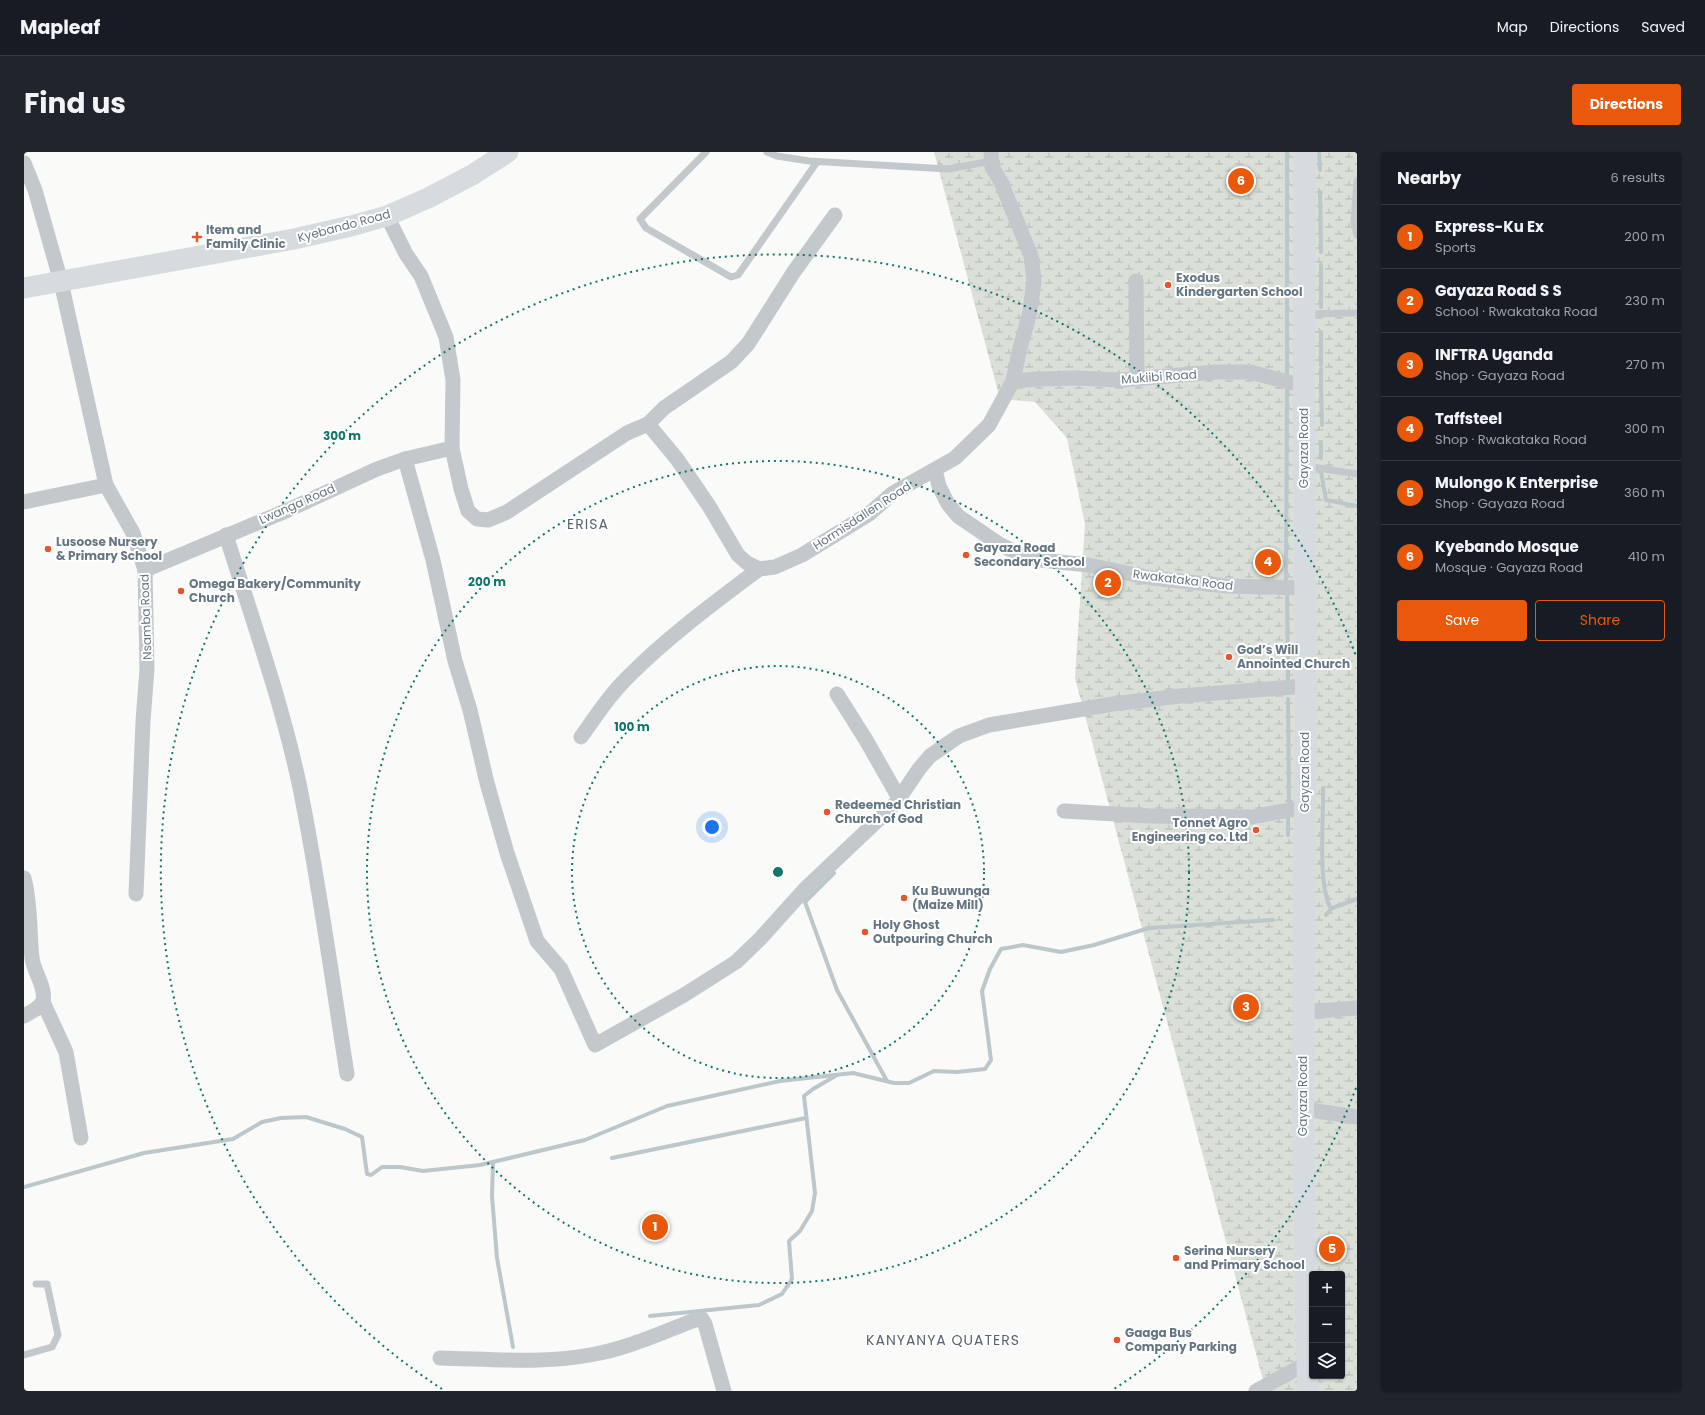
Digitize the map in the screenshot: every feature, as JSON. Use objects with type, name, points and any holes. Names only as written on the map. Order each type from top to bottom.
[{"type":"main road","name":"Gayaza Road","points":[[1305,152],[1304,465],[1306,686],[1303,1109],[1308,1391]]},
{"type":"street","name":"Kyebando Road","points":[[24,288],[294,239],[387,216],[428,198],[472,175],[508,152]]},
{"type":"street","name":"Hormisdallen Road","points":[[758,569],[775,567],[802,555],[869,514],[893,493],[955,458],[989,425],[1000,408],[1013,381],[1030,312],[1034,280],[1031,256],[1001,182],[992,167],[991,156]]},
{"type":"street","name":"Nsamba Road","points":[[24,163],[35,190],[61,282],[106,485],[133,533],[145,570],[147,669],[143,721],[136,894]]},
{"type":"street","points":[[387,216],[406,254],[421,276],[446,337],[453,380],[452,448],[461,489],[468,511],[477,519],[488,520],[507,512],[627,433],[648,424],[664,408],[731,362],[748,344],[793,273],[835,215]]},
{"type":"street","points":[[1136,281],[1138,379]]},
{"type":"street","name":"Mukiibi Road","points":[[1013,381],[1061,378],[1138,379],[1216,372],[1250,372],[1304,386]]},
{"type":"street","points":[[581,737],[608,700],[629,676],[665,643],[758,569],[738,556],[709,506],[678,459],[648,424]]},
{"type":"street","name":"Lwanga Road","points":[[145,570],[288,510],[376,468],[405,459],[452,448]]},
{"type":"street","points":[[405,459],[433,560],[455,661],[470,710],[487,783],[507,853],[537,941],[561,969],[595,1046],[684,995],[736,962],[760,939],[805,888],[896,803],[918,769],[930,756],[960,736],[989,725],[1121,703],[1180,696],[1306,686]]},
{"type":"street","name":"Rwakataka Road","points":[[935,470],[939,486],[948,504],[958,516],[999,544],[1021,555],[1041,560],[1088,565],[1151,578],[1227,586],[1306,588]]},
{"type":"street","points":[[24,502],[106,485]]},
{"type":"street","points":[[226,535],[278,699],[300,788],[347,1074]]},
{"type":"street","points":[[837,694],[866,740],[899,798]]},
{"type":"street","points":[[1064,811],[1150,816],[1252,817],[1305,807]]},
{"type":"street","points":[[24,878],[29,902],[32,959],[45,994],[43,1002],[36,1009],[24,1016]]},
{"type":"street","points":[[43,1002],[66,1052],[81,1138]]},
{"type":"street","points":[[1303,1012],[1357,1008]]},
{"type":"street","points":[[1303,1109],[1357,1117]]},
{"type":"street","points":[[440,1358],[564,1359],[591,1355],[618,1348],[695,1320],[702,1319],[706,1324],[724,1391]]},
{"type":"street","points":[[1256,1391],[1307,1363]]},
{"type":"lane","points":[[706,152],[640,219],[646,228],[731,277],[738,275],[817,162]]},
{"type":"lane","points":[[767,152],[777,156],[817,162],[948,169],[991,156]]},
{"type":"lane","points":[[1357,182],[1354,222],[1357,235]]},
{"type":"lane","points":[[1304,314],[1357,313]]},
{"type":"lane","points":[[1304,465],[1357,474]]},
{"type":"lane","points":[[24,1355],[52,1347],[58,1335],[47,1284],[36,1284]]},
{"type":"green space","points":[[934,152],[1357,152],[1357,1391],[1266,1391],[1075,678],[1085,524],[1067,438],[1035,402],[1000,399]]},
{"type":"waterway","points":[[1287,152],[1287,379]]},
{"type":"waterway","points":[[1319,152],[1320,170]]},
{"type":"waterway","points":[[1320,192],[1321,252]]},
{"type":"waterway","points":[[1321,265],[1321,307]]},
{"type":"waterway","points":[[1321,332],[1321,365]]},
{"type":"waterway","points":[[1321,369],[1321,385]]},
{"type":"waterway","points":[[1321,388],[1322,425]]},
{"type":"waterway","points":[[1286,584],[1287,390]]},
{"type":"waterway","points":[[1321,442],[1321,458]]},
{"type":"waterway","points":[[1321,472],[1326,500],[1357,506]]},
{"type":"waterway","points":[[1284,593],[1287,593],[1288,682]]},
{"type":"waterway","points":[[1288,699],[1289,803]]},
{"type":"waterway","points":[[1323,788],[1322,851],[1324,884],[1331,909]]},
{"type":"waterway","points":[[1288,817],[1288,835]]},
{"type":"waterway","points":[[834,873],[805,902],[837,990],[887,1081]]},
{"type":"waterway","points":[[1326,915],[1332,908],[1357,899]]},
{"type":"waterway","points":[[24,1187],[144,1153],[233,1139],[262,1122],[281,1118],[306,1117],[345,1129],[362,1137],[367,1174],[371,1175],[382,1167],[400,1167],[423,1171],[480,1165],[585,1140],[667,1106],[780,1081],[853,1073],[894,1083],[909,1083],[934,1071],[957,1072],[985,1069],[991,1060],[982,991],[990,969],[1001,949],[1023,945],[1061,952],[1094,945],[1149,928],[1273,920]]},
{"type":"waterway","points":[[650,1316],[759,1305],[782,1294],[792,1279],[789,1241],[800,1231],[812,1211],[815,1193],[804,1096],[837,1075]]},
{"type":"waterway","points":[[612,1158],[806,1118]]},
{"type":"waterway","points":[[493,1162],[492,1196],[497,1258],[513,1347]]},
{"type":"place","name":"Kyebando Mosque","points":[[1241,181]]},
{"type":"place","name":"Item and Family Clinic","points":[[197,237]]},
{"type":"place","name":"Exodus Kindergarten School","points":[[1168,285]]},
{"type":"place","name":"Lusoose Nursery & Primary School","points":[[48,549]]},
{"type":"place","name":"Gayaza Road Secondary School","points":[[966,555]]},
{"type":"place","name":"Taffsteel","points":[[1268,562]]},
{"type":"place","name":"Gayaza Road S S","points":[[1108,583]]},
{"type":"place","name":"Omega Bakery/Community Church","points":[[181,591]]},
{"type":"place","name":"God’s Will Annointed Church","points":[[1229,657]]},
{"type":"place","name":"Redeemed Christian Church of God","points":[[827,812]]},
{"type":"place","name":"Tonnet Agro Engineering co. Ltd","points":[[1256,830]]},
{"type":"place","name":"Ku Buwunga (Maize Mill)","points":[[904,898]]},
{"type":"place","name":"Holy Ghost Outpouring Church","points":[[865,932]]},
{"type":"place","name":"INFTRA Uganda","points":[[1246,1007]]},
{"type":"place","name":"Express-Ku Ex","points":[[655,1227]]},
{"type":"place","name":"Mulongo K Enterprise","points":[[1332,1249]]},
{"type":"place","name":"Serina Nursery and Primary School","points":[[1176,1258]]},
{"type":"place","name":"Gaaga Bus Company Parking","points":[[1117,1340]]},
{"type":"district","name":"ERISA","points":[[588,524]]},
{"type":"district","name":"KANYANYA QUATERS","points":[[943,1340]]}]
